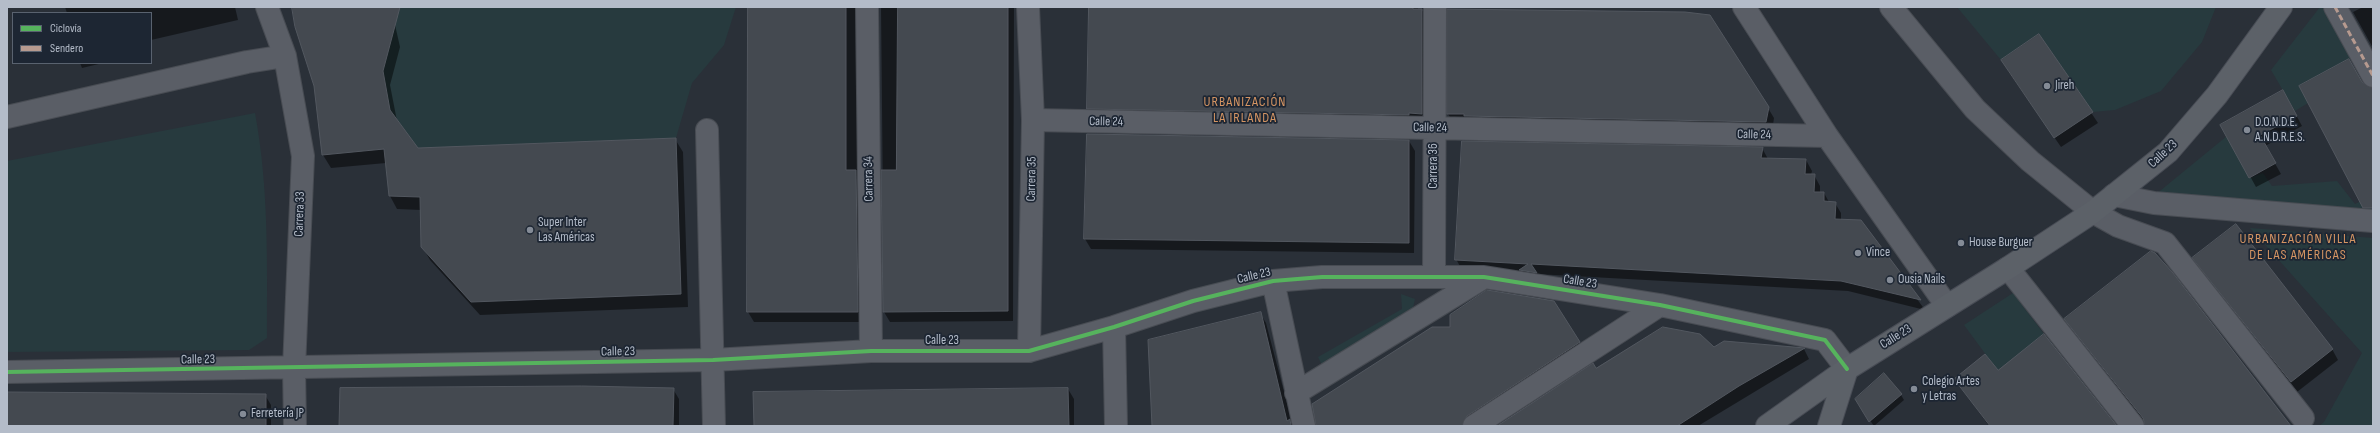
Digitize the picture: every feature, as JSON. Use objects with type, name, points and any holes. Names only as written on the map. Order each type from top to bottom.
[{"type":"main road","name":"Calle 23","points":[[1847,369],[2008,268],[2093,212],[2168,152],[2217,95],[2281,7]]},
{"type":"main road","points":[[1767,426],[1847,369]]},
{"type":"main road","points":[[1829,426],[1847,369]]},
{"type":"street","name":"Carrera 33","points":[[267,7],[285,56],[303,156],[294,368],[295,426]]},
{"type":"street","name":"Carrera 34","points":[[868,7],[871,351]]},
{"type":"street","name":"Carrera 35","points":[[1028,7],[1033,120],[1029,351]]},
{"type":"street","name":"Carrera 36","points":[[1434,276],[1435,7]]},
{"type":"street","points":[[1744,7],[1827,136],[1947,306]]},
{"type":"street","points":[[1891,7],[1975,109],[2016,149],[2093,212],[2118,226],[2166,243],[2302,418]]},
{"type":"street","points":[[2335,7],[2373,76]]},
{"type":"street","points":[[7,117],[247,62],[285,56]]},
{"type":"street","name":"Calle 24","points":[[1033,120],[1827,136]]},
{"type":"street","points":[[707,130],[714,426]]},
{"type":"street","points":[[2114,195],[2154,203],[2373,221]]},
{"type":"street","points":[[2008,268],[2133,426]]},
{"type":"street","name":"Calle 23","points":[[7,372],[712,360],[871,351],[1029,351],[1114,327],[1193,301],[1273,281],[1322,277],[1434,276],[1484,277],[1660,305],[1825,340],[1847,369]]},
{"type":"street","points":[[1296,393],[1484,277]]},
{"type":"street","points":[[1273,281],[1304,426]]},
{"type":"street","points":[[1474,426],[1660,305]]},
{"type":"street","points":[[1114,327],[1116,426]]},
{"type":"green space","points":[[387,7],[736,7],[724,45],[692,83],[676,138],[418,148],[390,110],[383,71],[393,33]]},
{"type":"green space","points":[[1957,7],[2216,7],[2202,42],[2161,91],[2115,110],[2093,112],[2039,34],[2001,60]]},
{"type":"green space","points":[[2320,7],[2323,7],[2351,58],[2299,86],[2308,103],[2295,111],[2271,70]]},
{"type":"green space","points":[[255,113],[260,141],[265,197],[267,338],[249,350],[7,352],[7,161]]},
{"type":"green space","points":[[2227,136],[2249,178],[2263,173],[2272,186],[2337,181],[2355,204],[2373,195],[2373,216],[2155,195]]},
{"type":"green space","points":[[2250,228],[2373,238],[2373,426],[2319,426],[2324,422],[2362,353]]},
{"type":"green space","points":[[2013,293],[2044,334],[1998,371],[1964,325]]},
{"type":"green space","points":[[1401,294],[1415,299],[1412,312],[1322,365],[1318,357],[1402,309]]},
{"type":"building","points":[[292,7],[400,7],[383,71],[390,110],[418,148],[676,138],[681,294],[471,302],[421,247],[420,197],[389,196],[384,149],[322,155],[314,86],[295,27]]},
{"type":"building","points":[[748,7],[846,7],[846,170],[856,170],[858,312],[747,312]]},
{"type":"building","points":[[898,7],[1008,7],[1008,311],[883,312],[881,170],[896,170]]},
{"type":"building","points":[[1089,7],[1413,7],[1413,9],[1422,9],[1422,114],[1087,109]]},
{"type":"building","points":[[1447,9],[1685,12],[1710,15],[1769,107],[1766,122],[1464,116],[1464,114],[1447,114]]},
{"type":"building","name":"Jireh","points":[[2039,34],[2093,112],[2054,138],[2001,60]]},
{"type":"building","points":[[2349,59],[2362,82],[2373,88],[2373,208],[2363,208],[2299,86]]},
{"type":"building","name":"D.O.N.D.E. A.N.D.R.E.S.","points":[[2283,90],[2297,116],[2260,135],[2276,163],[2249,178],[2220,125]]},
{"type":"building","points":[[1087,134],[1409,140],[1409,243],[1084,239]]},
{"type":"building","points":[[1462,141],[1763,147],[1761,158],[1806,159],[1805,174],[1815,174],[1814,192],[1824,192],[1824,201],[1836,202],[1835,219],[1861,220],[1921,300],[1841,281],[1531,264],[1537,273],[1519,270],[1528,264],[1455,260]]},
{"type":"building","points":[[2236,224],[2333,349],[2291,382],[2192,258]]},
{"type":"building","points":[[2151,251],[2155,253],[2173,273],[2291,426],[2145,426],[2143,418],[2064,319]]},
{"type":"building","points":[[1487,290],[1554,301],[1580,342],[1467,416],[1462,426],[1316,426],[1312,404],[1432,327],[1450,327],[1450,315]]},
{"type":"building","points":[[1261,312],[1287,421],[1290,419],[1291,426],[1152,426],[1148,340]]},
{"type":"building","points":[[1663,327],[1700,334],[1714,347],[1724,341],[1805,348],[1739,386],[1677,426],[1497,426],[1593,363],[1596,368]]},
{"type":"building","points":[[2044,334],[2117,426],[1990,426],[1954,379],[1985,354],[1998,370]]},
{"type":"building","points":[[1884,373],[1902,394],[1869,422],[1855,399]]},
{"type":"building","points":[[582,386],[674,388],[673,426],[339,426],[340,388]]},
{"type":"building","points":[[1068,388],[1069,426],[754,426],[753,392]]},
{"type":"building","points":[[7,392],[266,394],[266,426],[7,426]]},
{"type":"marked path","points":[[2335,7],[2373,76]]},
{"type":"cycle path","points":[[7,372],[713,360],[871,351],[1029,351],[1114,327],[1193,301],[1273,281],[1322,277],[1484,277],[1660,305],[1825,340],[1847,369]]},
{"type":"place","name":"Jireh","points":[[2047,86]]},
{"type":"place","name":"D.O.N.D.E. A.N.D.R.E.S.","points":[[2247,130]]},
{"type":"place","name":"Super Inter Las Américas","points":[[530,230]]},
{"type":"place","name":"House Burguer","points":[[1961,243]]},
{"type":"place","name":"Vince","points":[[1858,253]]},
{"type":"place","name":"Ousia Nails","points":[[1890,280]]},
{"type":"place","name":"Colegio Artes y Letras","points":[[1914,389]]},
{"type":"place","name":"Ferretería JP","points":[[243,414]]},
{"type":"district","name":"URBANIZACIÓN LA IRLANDA","points":[[1245,110]]},
{"type":"district","name":"URBANIZACIÓN VILLA DE LAS AMÉRICAS","points":[[2298,248]]}]
